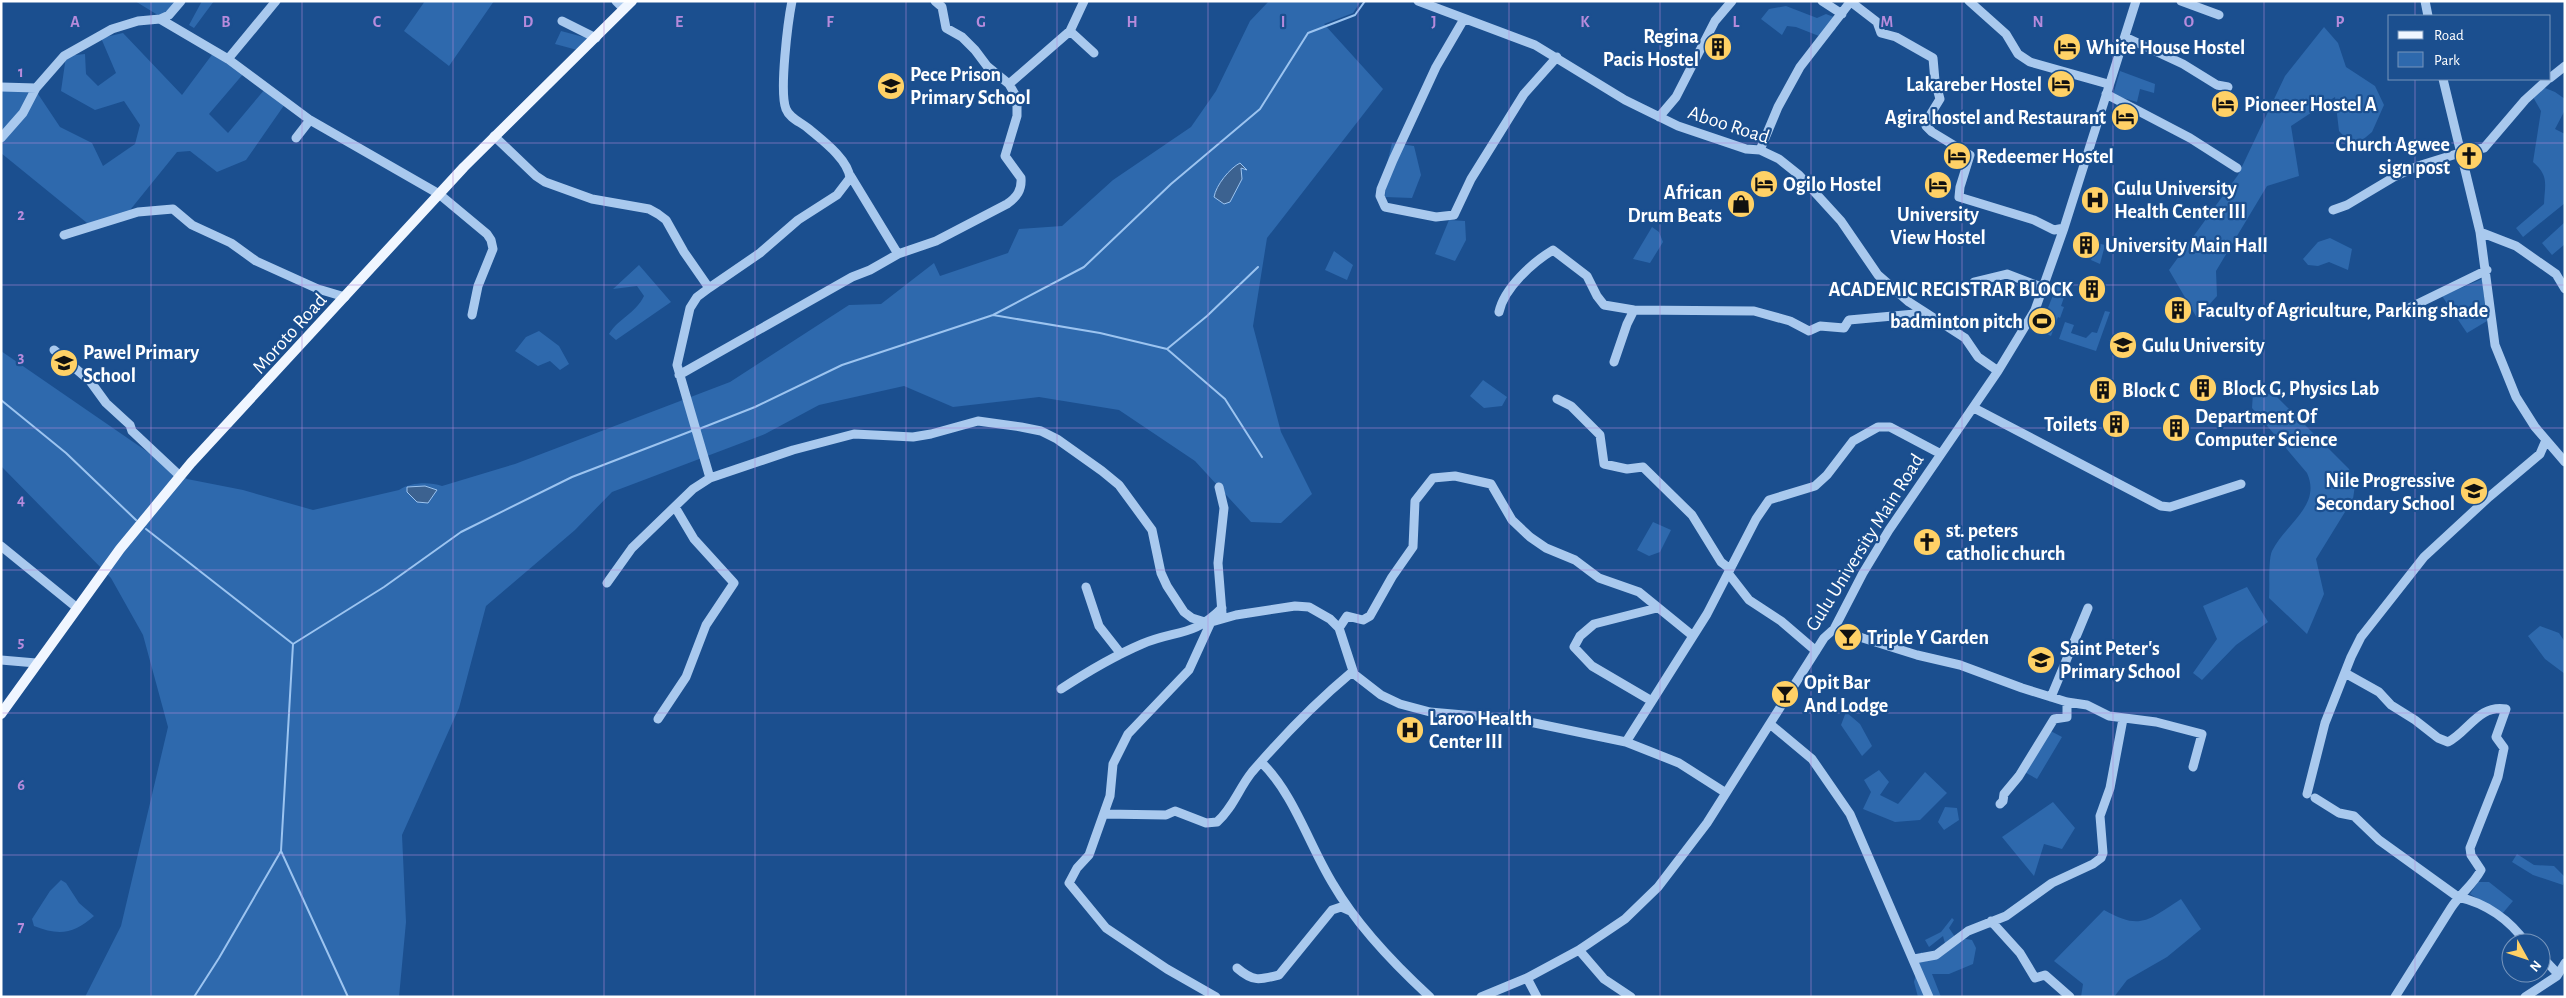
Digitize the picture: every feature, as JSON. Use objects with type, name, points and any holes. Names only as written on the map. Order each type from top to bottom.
[{"type":"main road","name":"Moroto Road","points":[[1,714],[76,607],[120,549],[180,476],[494,136],[632,1]]},
{"type":"street","points":[[1,138],[23,113],[36,88],[64,56],[100,34],[138,21],[160,20],[169,15],[181,1]]},
{"type":"street","points":[[228,59],[276,1]]},
{"type":"street","points":[[616,1],[624,9]]},
{"type":"street","points":[[792,1],[783,98],[786,110],[831,149],[850,175],[898,254]]},
{"type":"street","points":[[679,375],[852,276],[870,270],[898,254],[936,241],[1016,198],[1021,178],[1005,156],[1014,130],[1018,105],[1010,84],[994,72],[962,37],[946,28],[942,8],[935,1]]},
{"type":"street","points":[[1010,84],[1070,31],[1084,1]]},
{"type":"street","name":"Aboo Road","points":[[1418,1],[1535,45],[1557,56],[1625,100],[1678,126],[1737,146],[1760,150],[1780,159],[1799,175],[1841,221],[1878,275],[1926,313],[1950,326],[1965,338],[1983,362],[1998,371]]},
{"type":"street","points":[[1659,117],[1676,97],[1715,21],[1732,1]]},
{"type":"street","points":[[1822,1],[1842,14]]},
{"type":"street","points":[[1969,1],[2006,34],[2018,54],[2030,62],[2108,84]]},
{"type":"street","name":"Gulu University Main Road","points":[[1481,997],[1526,978],[1579,950],[1625,918],[1658,887],[1707,823],[1824,638],[1834,629],[1863,573],[1908,501],[1974,408],[2031,318],[2044,288],[2064,228],[2108,84],[2126,37],[2136,1]]},
{"type":"street","points":[[2181,1],[2218,15]]},
{"type":"street","points":[[2425,1],[2428,15]]},
{"type":"street","points":[[1760,150],[1778,107],[1800,67],[1851,2],[1876,22],[1881,33],[1896,37],[1933,58],[1937,91],[1940,99],[1927,120],[1926,126],[1932,132],[1970,155],[1960,187],[1959,197],[2034,220],[2054,230],[2064,228]]},
{"type":"street","points":[[1464,19],[1436,68],[1393,160],[1381,189],[1381,201],[1385,207],[1436,218],[1454,215],[1471,179],[1524,94],[1557,56]]},
{"type":"street","points":[[160,20],[228,59],[310,120],[439,194],[487,234],[493,244],[489,260],[478,286],[472,315]]},
{"type":"street","points":[[562,21],[596,38]]},
{"type":"street","points":[[1070,31],[1094,53]]},
{"type":"street","points":[[2126,37],[2183,64],[2218,85],[2228,88]]},
{"type":"street","points":[[2551,76],[2565,66]]},
{"type":"street","points":[[2443,80],[2463,152],[2480,232],[2487,270],[2492,328],[2501,362],[2516,397],[2546,440],[2565,462]]},
{"type":"street","points":[[2333,210],[2347,205],[2394,177],[2418,166],[2463,152],[2484,148],[2525,100],[2547,80]]},
{"type":"street","points":[[1,87],[36,88]]},
{"type":"street","points":[[2106,94],[2190,138],[2237,168]]},
{"type":"street","points":[[296,138],[310,120]]},
{"type":"street","points":[[494,136],[536,176],[545,182],[592,199],[646,208],[658,214],[666,220],[684,252],[709,288]]},
{"type":"street","points":[[710,478],[679,375],[678,358],[690,308],[697,298],[709,288],[760,253],[798,220],[837,195],[847,185],[850,175]]},
{"type":"street","points":[[64,235],[138,212],[173,209],[192,225],[231,243],[256,261],[318,289],[345,297]]},
{"type":"street","points":[[2480,232],[2516,246],[2556,274],[2565,288]]},
{"type":"street","points":[[1499,312],[1510,290],[1528,268],[1554,250],[1587,276],[1604,305],[1634,310],[1754,311],[1790,321],[1809,331],[1820,326],[1844,328],[1849,320],[1926,313]]},
{"type":"street","points":[[2407,310],[2487,270]]},
{"type":"street","points":[[1974,282],[2007,274],[2044,288]]},
{"type":"street","points":[[1614,362],[1627,324],[1634,310]]},
{"type":"street","points":[[54,350],[90,382],[106,403],[130,425],[132,431],[180,476]]},
{"type":"street","points":[[1557,399],[1571,406],[1600,435],[1604,464],[1627,469],[1643,467],[1654,476],[1692,515],[1721,562],[1749,600],[1781,621],[1816,652]]},
{"type":"street","points":[[1974,408],[2162,506],[2170,507],[2241,484]]},
{"type":"street","points":[[607,583],[632,548],[693,489],[710,478],[793,450],[854,434],[913,436],[985,421],[1041,431],[1102,470],[1119,485],[1152,530],[1161,573],[1184,612],[1192,618],[1209,622]]},
{"type":"street","points":[[1626,742],[1650,700],[1721,590],[1756,519],[1769,500],[1815,486],[1853,441],[1871,430],[1890,427],[1942,454]]},
{"type":"street","points":[[2516,933],[2496,913],[2470,900],[2458,898],[2379,840],[2354,816],[2339,813],[2311,796],[2325,723],[2361,637],[2424,557],[2489,497],[2540,454],[2546,440]]},
{"type":"street","points":[[2540,454],[2557,453]]},
{"type":"street","points":[[1339,628],[1347,616],[1363,620],[1370,616],[1388,583],[1413,547],[1416,500],[1431,479],[1437,476],[1455,476],[1491,484],[1512,520],[1530,537],[1546,548],[1575,560],[1599,578],[1639,592],[1693,636]]},
{"type":"street","points":[[1219,487],[1224,508],[1218,563],[1222,618]]},
{"type":"street","points":[[658,719],[686,677],[706,625],[734,583],[694,540],[675,507]]},
{"type":"street","points":[[1,546],[76,607]]},
{"type":"street","points":[[1086,587],[1099,626],[1121,654]]},
{"type":"street","points":[[1061,689],[1121,654],[1143,644],[1222,618],[1301,606],[1317,611],[1339,628],[1352,672],[1381,695],[1400,704],[1422,710],[1520,720],[1626,742],[1679,763],[1726,793]]},
{"type":"street","points":[[1216,997],[1167,969],[1106,928],[1082,896],[1069,884],[1074,872],[1089,855],[1110,796],[1114,764],[1128,734],[1189,670],[1202,645],[1209,622],[1222,608]]},
{"type":"street","points":[[1650,700],[1592,666],[1574,647],[1580,636],[1594,624],[1657,608]]},
{"type":"street","points":[[2050,697],[2088,608]]},
{"type":"street","points":[[1193,629],[1202,645]]},
{"type":"street","points":[[1834,629],[1917,655],[1960,665],[2050,697],[2087,705],[2094,711],[2123,718],[2147,720],[2202,734],[2193,767]]},
{"type":"street","points":[[1,660],[36,663]]},
{"type":"street","points":[[1104,814],[1166,814],[1175,811],[1206,823],[1214,823],[1234,801],[1246,780],[1296,722],[1352,672]]},
{"type":"street","points":[[2345,673],[2383,695],[2391,705],[2415,720],[2438,738],[2448,742],[2474,717],[2505,709],[2496,737],[2504,748],[2498,777],[2470,848],[2471,855],[2481,870],[2468,890],[2458,898],[2395,997]]},
{"type":"street","points":[[2000,804],[2004,794],[2019,776],[2054,719],[2067,717],[2067,702]]},
{"type":"street","points":[[1914,959],[1936,955],[1968,931],[2006,916],[2052,883],[2093,864],[2103,855],[2100,816],[2110,788],[2123,718]]},
{"type":"street","points":[[1770,724],[1812,760],[1850,814],[1929,997]]},
{"type":"street","points":[[1261,762],[1282,788],[1333,884],[1350,911],[1401,970],[1430,997]]},
{"type":"street","points":[[1237,968],[1248,978],[1270,979],[1279,975],[1332,910],[1341,908],[1350,911]]},
{"type":"street","points":[[1991,921],[2020,953],[2034,978],[2045,975],[2070,997]]},
{"type":"street","points":[[1579,950],[1604,979],[1631,997]]},
{"type":"street","points":[[2525,997],[2558,974],[2565,964]]},
{"type":"street","points":[[2551,967],[2558,974]]},
{"type":"street","points":[[1526,978],[1537,997]]},
{"type":"green space","points":[[135,1],[179,1],[161,17]]},
{"type":"green space","points":[[202,1],[214,1],[194,28],[189,25]]},
{"type":"green space","points":[[425,1],[494,1],[449,66],[404,31]]},
{"type":"green space","points":[[1269,1],[1361,1],[1353,13],[1324,24],[1383,89],[1267,238],[1253,326],[1281,432],[1312,494],[1281,523],[1251,522],[1195,461],[1119,410],[1039,397],[953,407],[904,386],[819,405],[765,434],[612,492],[575,530],[486,606],[459,708],[402,835],[406,922],[399,997],[85,997],[121,926],[168,727],[143,635],[111,578],[1,466],[1,351],[187,479],[243,490],[313,510],[399,490],[415,484],[426,483],[442,486],[515,464],[730,382],[849,305],[881,304],[934,263],[940,276],[1008,253],[1019,229],[1062,226],[1113,180],[1191,127],[1216,91],[1250,21]]},
{"type":"green space","points":[[1786,6],[1817,18],[1826,14],[1839,19],[1835,30],[1824,38],[1796,27],[1787,26],[1782,35],[1761,19],[1769,9]]},
{"type":"green space","points":[[2324,27],[2338,43],[2346,67],[2375,86],[2384,105],[2372,132],[2354,147],[2339,131],[2335,97],[2291,126],[2299,176],[2267,186],[2216,271],[2217,296],[2197,318],[2169,270],[2238,175],[2285,76]]},
{"type":"green space","points":[[561,31],[591,39],[581,51],[555,44]]},
{"type":"green space","points":[[123,33],[182,95],[214,52],[244,73],[209,114],[228,133],[265,89],[285,104],[246,160],[217,172],[190,151],[177,152],[126,215],[92,227],[1,153],[1,88],[36,91],[60,127],[92,143],[103,166],[135,144],[140,125],[124,101],[95,110],[61,91],[66,56],[85,54],[86,74],[98,86],[116,73],[101,38]]},
{"type":"green space","points":[[2120,71],[2155,84],[2154,93],[2140,89],[2137,102],[2113,95]]},
{"type":"green space","points":[[2540,86],[2555,92],[2565,99],[2565,110],[2555,129],[2565,134],[2565,203],[2523,237],[2516,228],[2544,204],[2544,176],[2533,162],[2541,111],[2533,97]]},
{"type":"green space","points":[[1392,143],[1414,146],[1421,175],[1412,198],[1385,197],[1387,164]]},
{"type":"green space","points":[[1449,220],[1465,221],[1466,240],[1455,261],[1435,254]]},
{"type":"green space","points":[[2565,222],[2565,244],[2552,255],[2542,243]]},
{"type":"green space","points":[[1652,227],[1659,232],[1663,242],[1650,263],[1633,259]]},
{"type":"green space","points":[[2330,238],[2352,249],[2348,270],[2329,262],[2318,266],[2308,265],[2303,259],[2318,242]]},
{"type":"green space","points":[[2097,243],[2105,245],[2100,264],[2091,260]]},
{"type":"green space","points":[[1334,251],[1353,265],[1347,280],[1325,270]]},
{"type":"green space","points":[[639,265],[671,302],[616,340],[609,334],[636,307],[644,296],[637,286],[613,289]]},
{"type":"green space","points":[[2482,279],[2487,321],[2467,333],[2442,296]]},
{"type":"green space","points":[[2058,283],[2068,286],[2061,306],[2064,307],[2051,336],[2042,332],[2041,325]]},
{"type":"green space","points":[[2105,311],[2110,312],[2096,351],[2059,339],[2065,322],[2074,325],[2071,333],[2086,338],[2092,332],[2097,333]]},
{"type":"green space","points":[[539,331],[559,346],[569,364],[560,370],[550,361],[538,366],[515,351],[526,337]]},
{"type":"green space","points":[[1483,380],[1507,397],[1502,406],[1484,408],[1470,396]]},
{"type":"green space","points":[[2253,393],[2274,394],[2349,469],[2355,485],[2353,499],[2316,559],[2324,594],[2307,634],[2269,598],[2269,574],[2272,551],[2306,505],[2310,495],[2310,485],[2307,473],[2252,408]]},
{"type":"green space","points":[[1653,522],[1671,530],[1660,552],[1649,556],[1637,550]]},
{"type":"green space","points":[[2247,587],[2268,622],[2236,645],[2202,680],[2193,673],[2217,639],[2203,606]]},
{"type":"green space","points":[[2540,626],[2559,633],[2565,642],[2565,674],[2545,659],[2528,636]]},
{"type":"green space","points":[[1846,712],[1860,724],[1872,746],[1862,756],[1841,725]]},
{"type":"green space","points":[[2045,728],[2062,737],[2037,779],[2019,769]]},
{"type":"green space","points":[[1879,770],[1889,782],[1880,795],[1898,804],[1925,772],[1947,793],[1920,820],[1895,822],[1863,809],[1871,792],[1864,780]]},
{"type":"green space","points":[[2053,802],[2075,828],[2062,849],[2044,844],[2034,876],[2002,837]]},
{"type":"green space","points":[[1945,807],[1957,808],[1959,820],[1944,830],[1938,822]]},
{"type":"green space","points":[[2517,854],[2534,865],[2554,866],[2565,877],[2563,885],[2533,875],[2512,862]]},
{"type":"green space","points":[[61,880],[66,883],[79,903],[94,916],[80,927],[66,932],[51,931],[34,926],[32,919],[50,891]]},
{"type":"green space","points":[[2478,882],[2489,882],[2513,901],[2502,914],[2470,894]]},
{"type":"green space","points":[[2181,899],[2201,929],[2167,957],[2127,980],[2114,997],[2081,997],[2083,984],[2054,961],[2104,910],[2127,920],[2144,920],[2160,913]]},
{"type":"green space","points":[[1952,918],[1954,920],[1949,928],[1955,937],[1972,940],[1976,948],[1973,964],[1949,974],[1932,974],[1941,997],[1918,997],[1914,982],[1921,952],[1931,960],[1947,951],[1943,936],[1929,947],[1925,940],[1941,932]]},
{"type":"shaded area","points":[[1240,163],[1247,170],[1241,168],[1242,179],[1230,202],[1224,204],[1214,197],[1215,192],[1224,177]]},
{"type":"shaded area","points":[[425,486],[437,490],[428,503],[417,502],[407,492],[407,487]]},
{"type":"waterway","points":[[699,429],[755,407],[842,365],[993,315],[1084,267],[1171,184],[1260,109],[1308,33],[1355,15],[1365,1]]},
{"type":"waterway","points":[[993,315],[1100,333],[1167,349],[1207,316],[1258,267]]},
{"type":"waterway","points":[[1167,349],[1225,399],[1262,457]]},
{"type":"waterway","points":[[1,400],[66,453],[136,520]]},
{"type":"waterway","points":[[293,644],[384,587],[461,532],[572,477],[694,430]]},
{"type":"waterway","points":[[146,529],[293,644]]},
{"type":"waterway","points":[[194,997],[219,958],[281,851],[293,644]]},
{"type":"waterway","points":[[281,851],[348,997]]},
{"type":"place","name":"Regina Pacis Hostel","points":[[1718,47]]},
{"type":"place","name":"White House Hostel","points":[[2067,47]]},
{"type":"place","name":"Lakareber Hostel","points":[[2061,84]]},
{"type":"place","name":"Pece Prison Primary School","points":[[891,86]]},
{"type":"place","name":"Pioneer Hostel A","points":[[2225,104]]},
{"type":"place","name":"Agira hostel and Restaurant","points":[[2125,117]]},
{"type":"place","name":"Redeemer Hostel","points":[[1957,156]]},
{"type":"place","name":"Church Agwee sign post","points":[[2469,156]]},
{"type":"place","name":"Ogilo Hostel","points":[[1764,184]]},
{"type":"place","name":"University View Hostel","points":[[1938,185]]},
{"type":"place","name":"Gulu University Health Center III","points":[[2095,200]]},
{"type":"place","name":"African Drum Beats","points":[[1741,204]]},
{"type":"place","name":"University Main Hall","points":[[2086,245]]},
{"type":"place","name":"ACADEMIC REGISTRAR BLOCK","points":[[2092,289]]},
{"type":"place","name":"Faculty of Agriculture, Parking shade","points":[[2178,310]]},
{"type":"place","name":"badminton pitch","points":[[2042,321]]},
{"type":"place","name":"Gulu University","points":[[2123,345]]},
{"type":"place","name":"Pawel Primary School","points":[[64,363]]},
{"type":"place","name":"Block G, Physics Lab","points":[[2203,388]]},
{"type":"place","name":"Block C","points":[[2103,390]]},
{"type":"place","name":"Toilets","points":[[2116,424]]},
{"type":"place","name":"Department Of Computer Science","points":[[2176,428]]},
{"type":"place","name":"Nile Progressive Secondary School","points":[[2474,491]]},
{"type":"place","name":"st. peters catholic church","points":[[1927,542]]},
{"type":"place","name":"Triple Y Garden","points":[[1848,637]]},
{"type":"place","name":"Saint Peter's Primary School","points":[[2041,660]]},
{"type":"place","name":"Opit Bar And Lodge","points":[[1785,694]]},
{"type":"place","name":"Laroo Health Center III","points":[[1410,730]]}]
